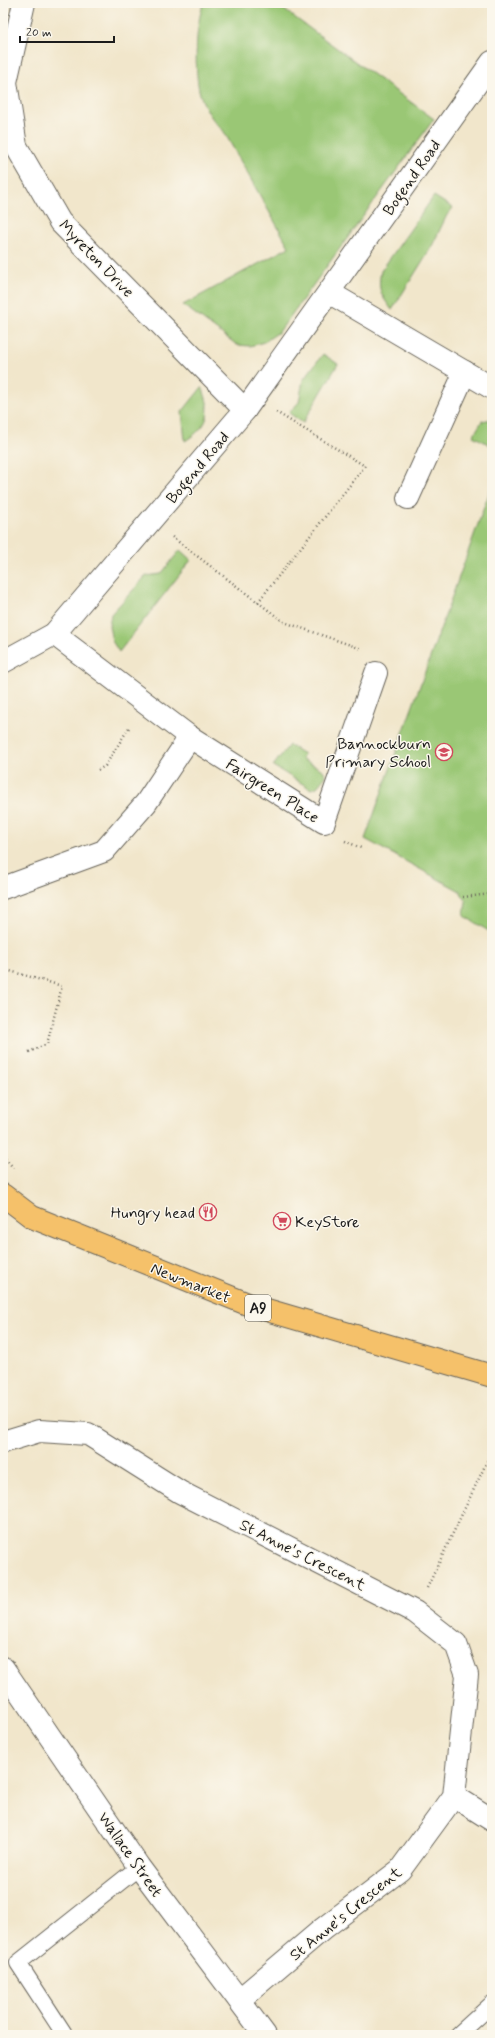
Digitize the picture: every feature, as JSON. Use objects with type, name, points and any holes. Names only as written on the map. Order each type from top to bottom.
[{"type":"main road","name":"Newmarket","points":[[3,1195],[32,1217],[250,1306],[492,1376]]},
{"type":"street","name":"Myreton Drive","points":[[24,3],[6,82],[9,149],[60,222],[249,404]]},
{"type":"street","name":"Bogend Road","points":[[54,634],[249,404],[330,293],[492,62]]},
{"type":"street","points":[[330,293],[492,388]]},
{"type":"street","points":[[408,498],[465,372]]},
{"type":"street","points":[[3,662],[54,634]]},
{"type":"street","name":"Fairgreen Place","points":[[54,634],[190,738],[324,822],[376,673]]},
{"type":"street","points":[[3,888],[104,851],[146,802],[190,738]]},
{"type":"street","name":"St Anne's Crescent","points":[[3,1442],[39,1431],[88,1434],[180,1492],[415,1612],[456,1644],[467,1675],[454,1796],[400,1870],[324,1928],[239,2000]]},
{"type":"street","name":"Wallace Street","points":[[3,1668],[139,1866],[265,2035]]},
{"type":"street","points":[[454,1796],[492,1820]]},
{"type":"lane","points":[[65,2035],[18,1963],[139,1866]]},
{"type":"lane","points":[[458,2035],[492,2004]]},
{"type":"path","points":[[249,404],[365,466],[258,602]]},
{"type":"path","points":[[151,521],[284,622],[371,652],[376,673]]},
{"type":"path","points":[[98,770],[105,766],[144,703]]},
{"type":"path","points":[[463,897],[492,894]]},
{"type":"path","points":[[3,969],[62,986],[47,1044],[29,1052]]},
{"type":"path","points":[[415,1612],[492,1451]]},
{"type":"green space","points":[[204,3],[275,3],[434,119],[279,332],[264,342],[250,346],[237,345],[183,305],[289,247],[223,130],[212,119],[206,109],[200,94],[197,74],[196,48],[199,22]]},
{"type":"green space","points":[[434,196],[453,208],[447,215],[432,246],[392,310],[381,292],[379,283],[381,271]]},
{"type":"green space","points":[[323,354],[338,364],[303,423],[289,413],[299,402],[303,380]]},
{"type":"green space","points":[[202,387],[207,404],[207,418],[199,430],[185,441],[182,412]]},
{"type":"green space","points":[[492,419],[492,446],[473,436],[482,421]]},
{"type":"green space","points":[[492,485],[492,933],[464,916],[466,901],[460,891],[365,839]]},
{"type":"green space","points":[[180,550],[191,560],[119,652],[112,641],[109,626],[111,614],[146,576],[161,574]]},
{"type":"green space","points":[[289,745],[304,754],[302,759],[323,770],[326,776],[317,787],[311,789],[273,766]]},
{"type":"place","name":"Bannockburn Primary School","points":[[444,752]]},
{"type":"place","name":"Hungry head","points":[[208,1212]]},
{"type":"place","name":"KeyStore","points":[[282,1221]]}]
